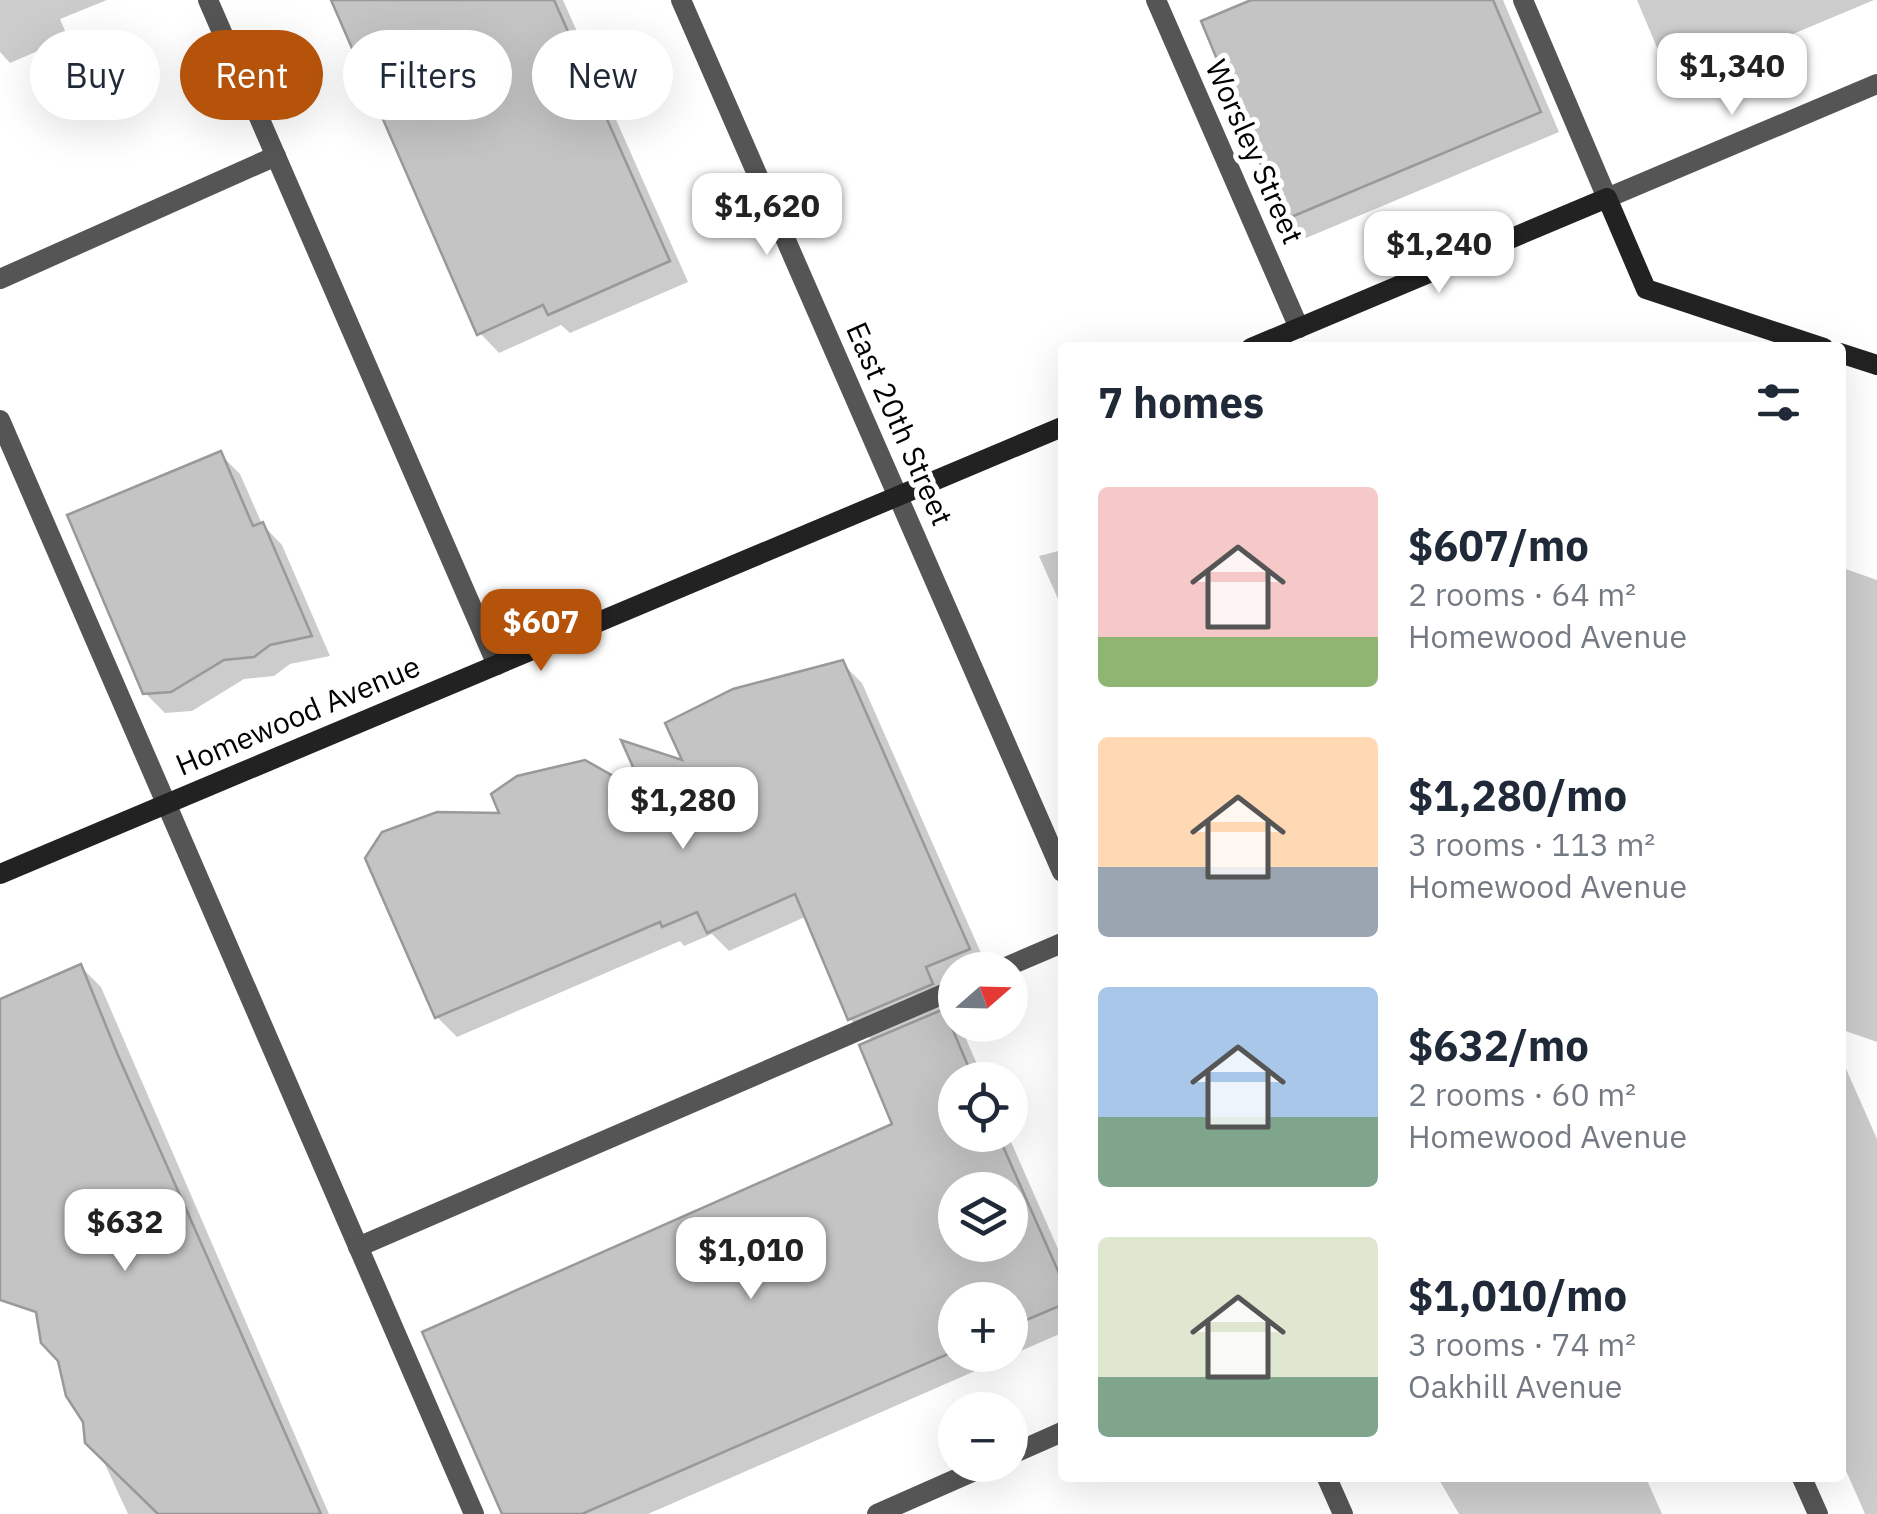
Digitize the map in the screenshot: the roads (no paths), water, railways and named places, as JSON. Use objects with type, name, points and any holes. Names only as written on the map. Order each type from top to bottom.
[{"type":"street","points":[[208,0],[497,665]]},
{"type":"street","name":"East 20th Street","points":[[682,0],[1058,863]]},
{"type":"street","name":"Worsley Street","points":[[1156,0],[1298,328]]},
{"type":"street","points":[[1523,0],[1646,289],[1806,342]]},
{"type":"street","points":[[1265,342],[1877,84]]},
{"type":"street","points":[[0,280],[276,156]]},
{"type":"street","points":[[1846,355],[1877,365]]},
{"type":"street","points":[[0,420],[474,1514]]},
{"type":"street","name":"Homewood Avenue","points":[[0,874],[1058,430]]},
{"type":"street","points":[[1028,958],[1058,945]]},
{"type":"street","points":[[358,1248],[938,996]]},
{"type":"street","points":[[1028,1447],[1058,1434]]},
{"type":"street","points":[[876,1514],[949,1482]]},
{"type":"street","points":[[1329,1482],[1343,1514]]},
{"type":"street","points":[[1804,1482],[1818,1514]]}]
